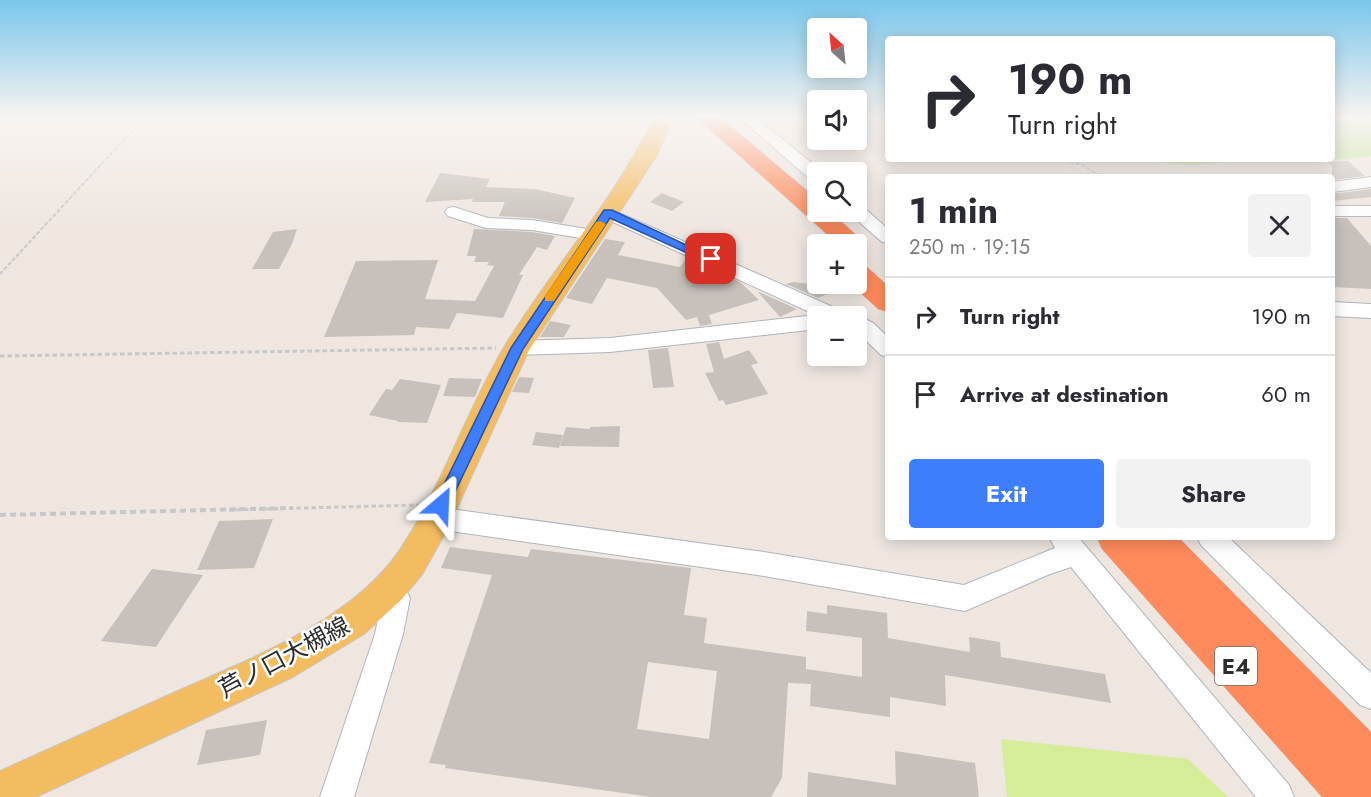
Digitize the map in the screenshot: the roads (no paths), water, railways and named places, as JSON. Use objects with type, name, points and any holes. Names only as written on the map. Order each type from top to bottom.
[{"type":"highway","points":[[710,154],[815,234]]},
{"type":"highway","points":[[750,154],[842,234]]},
{"type":"highway","points":[[867,258],[885,274]]},
{"type":"highway","points":[[867,282],[885,299]]},
{"type":"highway","name":"E4","points":[[1119,540],[1354,797]]},
{"type":"highway","name":"E4","points":[[1156,540],[1371,766]]},
{"type":"main road","name":"芦ノ口大槻線","points":[[0,792],[280,664],[351,622],[390,588],[411,562],[439,511],[517,348],[647,154]]},
{"type":"street","points":[[791,154],[807,168]]},
{"type":"street","points":[[1335,187],[1371,182]]},
{"type":"street","points":[[1335,211],[1371,211]]},
{"type":"street","points":[[454,212],[486,224],[600,224],[809,306]]},
{"type":"street","points":[[867,220],[885,235]]},
{"type":"street","points":[[1335,309],[1371,311]]},
{"type":"street","points":[[517,348],[610,345],[807,323]]},
{"type":"street","points":[[867,325],[885,323]]},
{"type":"street","points":[[867,331],[885,347]]},
{"type":"street","points":[[439,511],[965,598],[1046,563],[1069,546],[1277,797]]},
{"type":"street","points":[[1213,540],[1371,694]]},
{"type":"street","points":[[337,797],[389,634],[396,598],[390,588]]}]
